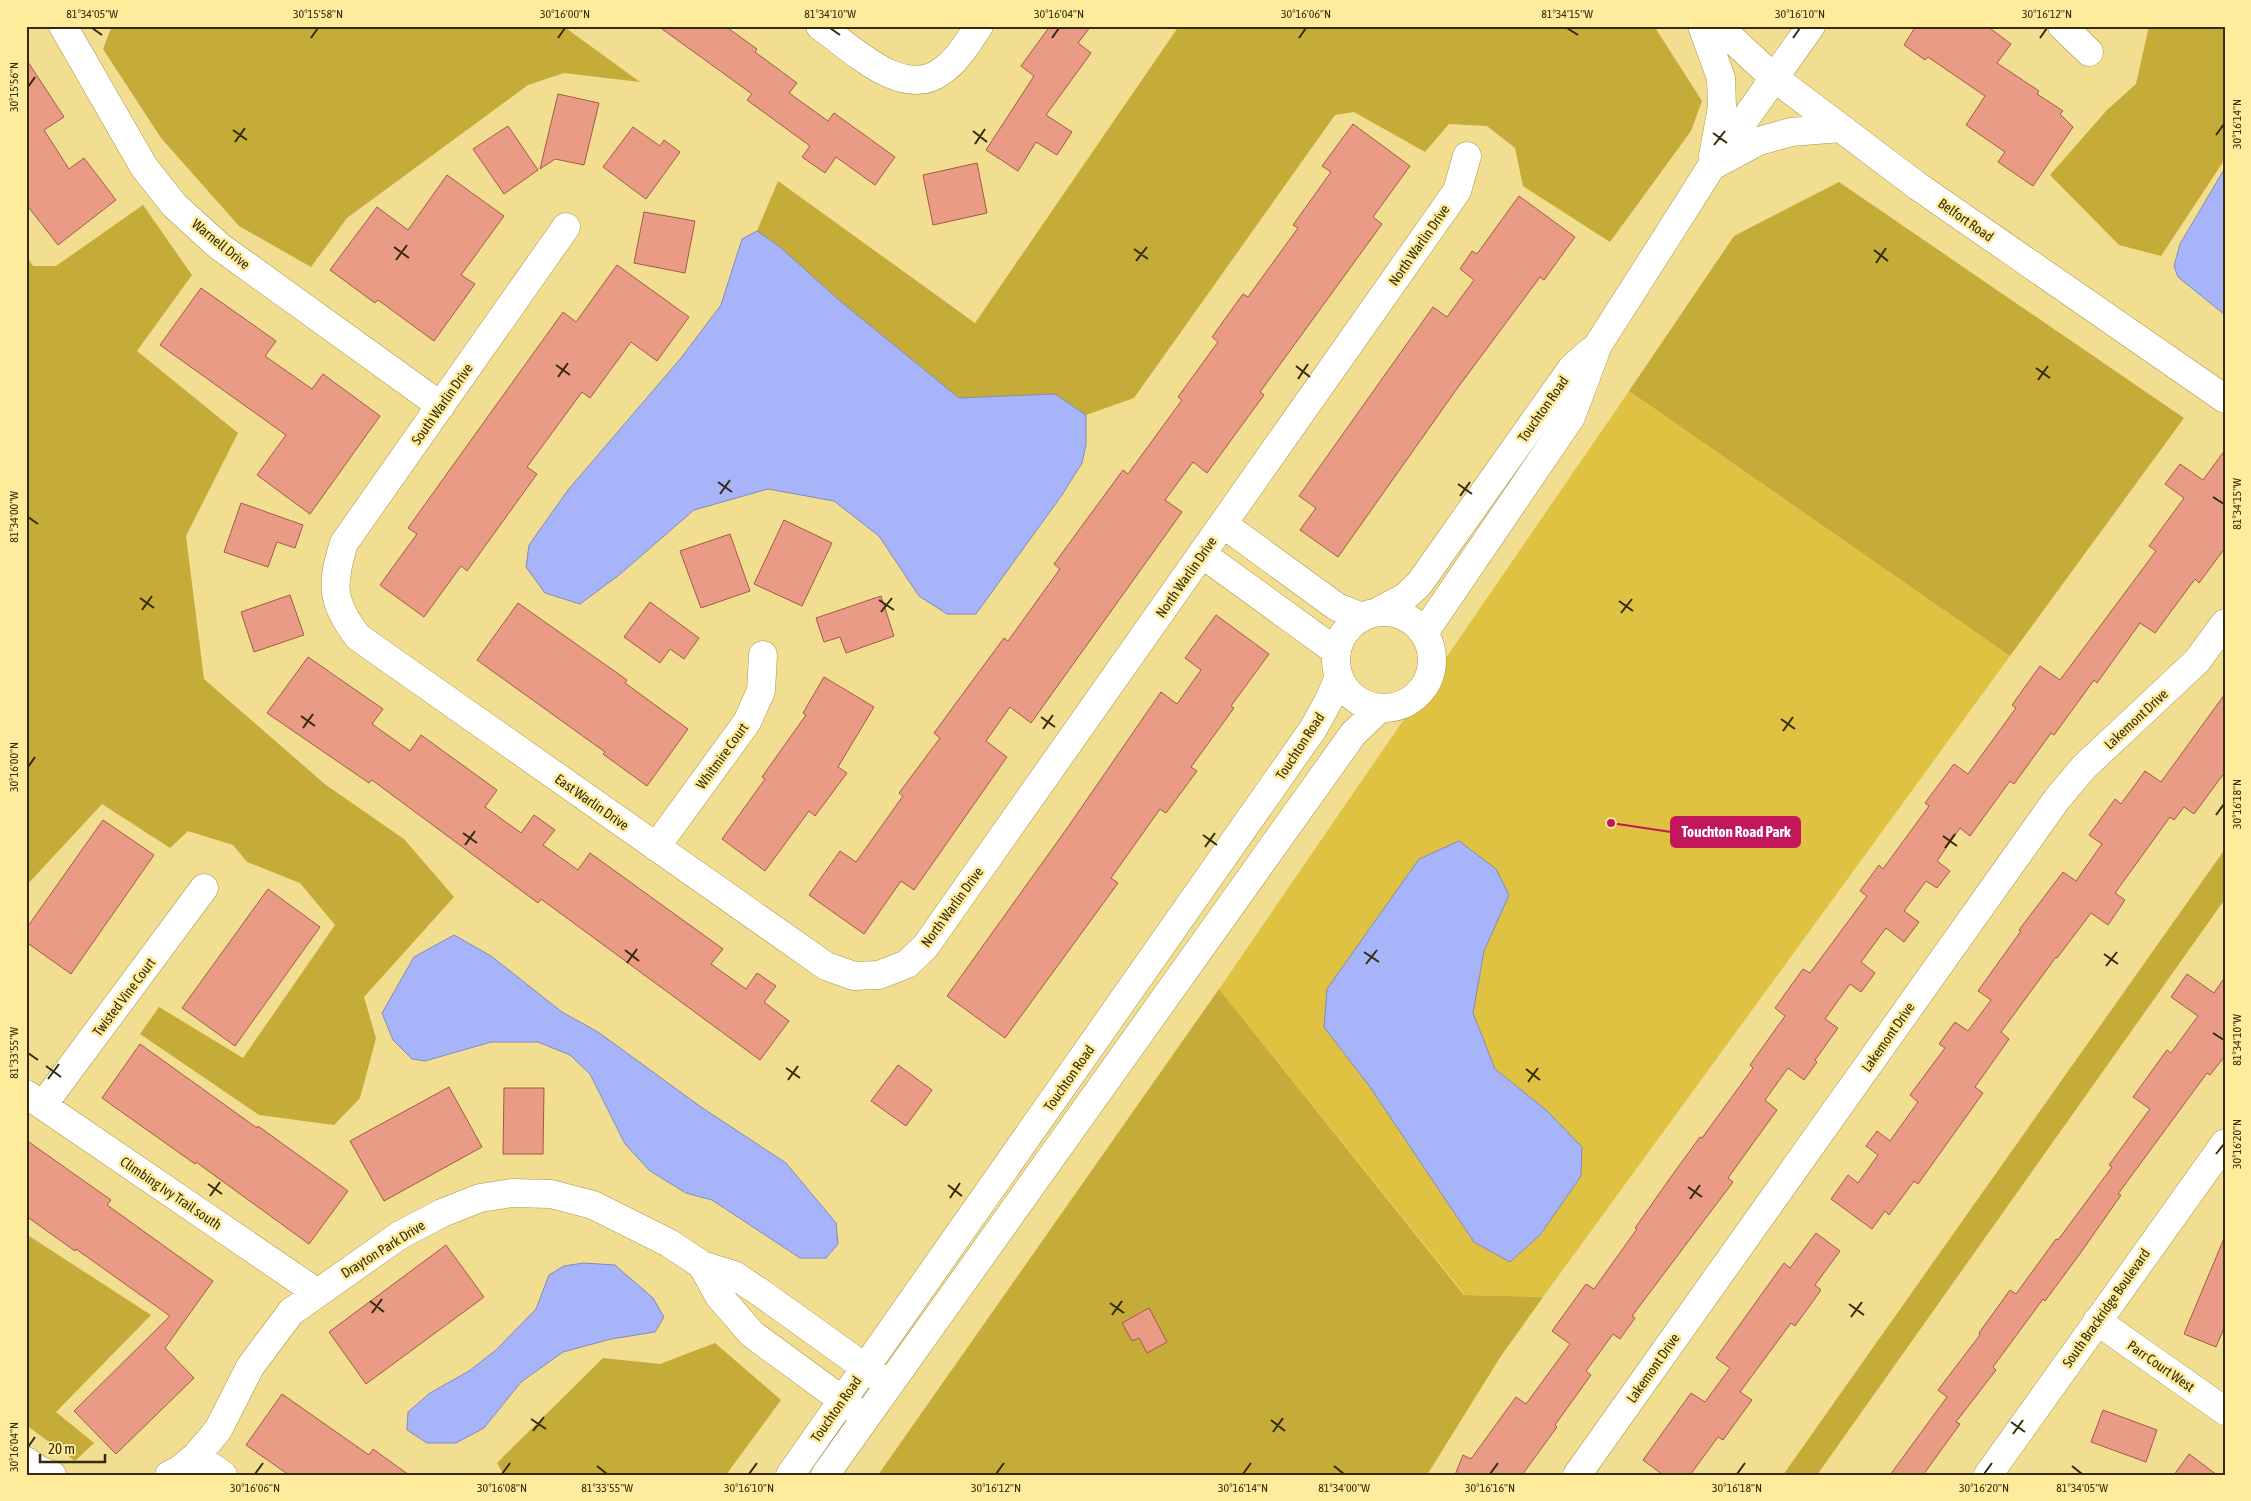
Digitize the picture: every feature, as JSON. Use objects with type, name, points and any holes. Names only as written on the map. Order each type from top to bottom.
[{"type":"street","name":"Warnell Drive","points":[[63,26],[144,167],[174,205],[219,246],[441,406]]},
{"type":"street","points":[[820,26],[888,74],[908,81],[926,79],[941,73],[956,60],[979,26]]},
{"type":"street","points":[[1702,26],[1721,78],[1722,107],[1711,167]]},
{"type":"street","name":"Belfort Road","points":[[1718,26],[1773,77],[1919,187],[2225,399]]},
{"type":"street","name":"Touchton Road","points":[[1424,634],[1571,417],[1598,345],[1711,167],[1811,26]]},
{"type":"street","points":[[2062,26],[2089,52]]},
{"type":"street","points":[[1711,167],[1759,140],[1791,132],[1840,128]]},
{"type":"street","name":"North Warlin Drive","points":[[879,975],[906,964],[925,947],[1457,191],[1468,156]]},
{"type":"street","name":"South Warlin Drive","points":[[334,588],[337,565],[344,543],[566,228]]},
{"type":"street","name":"Touchton Road","points":[[790,1475],[1313,729],[1328,702],[1346,632],[1369,615],[1404,597],[1418,584],[1572,368],[1598,345]]},
{"type":"street","points":[[1202,554],[1271,604],[1338,664],[1349,692],[1362,703],[1380,708],[1398,706],[1413,698],[1425,684],[1432,668],[1431,650],[1424,634],[1416,623],[1404,616],[1391,612],[1369,615],[1337,607],[1223,524]]},
{"type":"street","points":[[1271,604],[1292,574]]},
{"type":"street","name":"East Warlin Drive","points":[[334,588],[342,617],[358,637],[826,966],[854,976],[879,975]]},
{"type":"street","name":"Lakemont Drive","points":[[1577,1475],[2056,799],[2084,767],[2197,661],[2225,623]]},
{"type":"street","name":"Whitmire Court","points":[[656,847],[747,722],[761,691],[763,655]]},
{"type":"street","name":"Touchton Road","points":[[825,1475],[888,1384],[1353,734],[1380,708]]},
{"type":"street","name":"Twisted Vine Court","points":[[35,1100],[204,888]]},
{"type":"street","name":"Climbing Ivy Trail south","points":[[35,1100],[316,1292]]},
{"type":"street","name":"South Brackridge Boulevard","points":[[1988,1475],[2225,1142]]},
{"type":"street","name":"Drayton Park Drive","points":[[169,1475],[179,1470],[196,1456],[218,1430],[250,1367],[291,1312],[316,1292],[400,1235],[442,1213],[480,1198],[512,1193],[551,1194],[593,1205],[669,1243],[702,1265]]},
{"type":"street","points":[[702,1265],[734,1275],[888,1384]]},
{"type":"street","points":[[702,1265],[719,1296],[752,1334],[866,1416]]},
{"type":"street","points":[[752,1334],[774,1302]]},
{"type":"street","name":"Parr Court West","points":[[2097,1321],[2225,1411]]},
{"type":"street","points":[[196,1456],[223,1475]]},
{"type":"street","points":[[26,1461],[38,1470],[52,1475]]},
{"type":"shaded area","points":[[112,26],[563,26],[640,82],[564,73],[528,85],[347,218],[311,267],[239,226],[161,138],[103,49]]},
{"type":"shaded area","points":[[1179,26],[1654,26],[1702,101],[1691,131],[1610,242],[1523,186],[1515,148],[1487,126],[1449,124],[1425,152],[1354,112],[1335,115],[1134,398],[1086,415],[1055,394],[959,398],[840,301],[780,247],[757,231],[778,181],[975,323]]},
{"type":"shaded area","points":[[2149,26],[2225,26],[2225,159],[2161,256],[2119,245],[2050,175],[2107,110],[2136,84]]},
{"type":"shaded area","points":[[1839,182],[2184,418],[2010,656],[1629,391],[1734,236]]},
{"type":"shaded area","points":[[143,205],[192,275],[137,351],[238,433],[186,536],[204,679],[326,785],[404,839],[454,897],[364,997],[376,1038],[360,1098],[334,1125],[259,1115],[140,1034],[159,1007],[243,1058],[335,925],[300,883],[247,862],[233,845],[188,831],[170,848],[102,804],[26,886],[26,255],[33,266],[56,266]]},
{"type":"shaded area","points":[[1629,391],[2010,656],[1543,1297],[1465,1295],[1219,989]]},
{"type":"shaded area","points":[[2225,849],[2225,899],[1817,1475],[1783,1475]]},
{"type":"shaded area","points":[[1219,989],[1464,1295],[1543,1297],[1501,1356],[1427,1475],[878,1475]]},
{"type":"shaded area","points":[[26,1234],[151,1315],[56,1412],[94,1443],[75,1461],[26,1425]]},
{"type":"shaded area","points":[[715,1343],[781,1400],[726,1475],[504,1475],[497,1463],[603,1358],[660,1364]]},
{"type":"water","points":[[2225,168],[2225,315],[2178,277],[2174,266],[2180,244]]},
{"type":"water","points":[[757,231],[780,247],[840,301],[959,398],[1055,394],[1086,415],[1086,445],[1082,463],[1062,495],[976,614],[947,614],[919,596],[879,536],[834,501],[768,489],[694,510],[619,575],[580,604],[545,593],[526,567],[529,545],[568,490],[681,358],[721,305],[742,239]]},
{"type":"water","points":[[1459,841],[1496,869],[1509,895],[1484,951],[1473,1013],[1495,1069],[1546,1110],[1582,1147],[1581,1176],[1540,1235],[1510,1262],[1474,1242],[1370,1087],[1324,1027],[1327,989],[1419,859]]},
{"type":"water","points":[[454,935],[491,956],[562,1012],[598,1032],[701,1107],[786,1163],[836,1223],[838,1244],[826,1258],[800,1258],[712,1200],[686,1193],[650,1171],[625,1144],[590,1074],[570,1055],[538,1042],[491,1042],[425,1061],[412,1059],[393,1040],[382,1013],[414,957]]},
{"type":"water","points":[[583,1263],[615,1265],[653,1298],[664,1317],[655,1332],[611,1339],[563,1352],[521,1382],[484,1428],[456,1443],[427,1443],[407,1430],[408,1412],[430,1393],[469,1371],[496,1350],[536,1309],[549,1275],[564,1266]]},
{"type":"building","points":[[658,26],[725,26],[757,49],[755,52],[797,83],[789,93],[828,121],[834,113],[895,157],[875,185],[836,157],[825,173],[802,157],[810,146],[747,100],[752,94]]},
{"type":"building","points":[[1050,26],[1091,26],[1078,43],[1091,53],[1046,115],[1072,132],[1057,155],[1036,142],[1018,171],[986,150],[1034,76],[1021,66]]},
{"type":"building","points":[[1916,26],[1987,26],[2011,44],[1997,63],[2039,91],[2037,94],[2063,111],[2060,114],[2073,127],[2033,186],[1998,162],[2005,152],[1966,125],[1985,96],[1928,57],[1925,60],[1904,45]]},
{"type":"building","points":[[26,59],[64,117],[44,130],[69,169],[84,158],[116,200],[58,245],[26,204]]},
{"type":"building","points":[[558,94],[599,103],[584,165],[555,159],[540,169]]},
{"type":"building","points":[[1353,124],[1410,166],[1373,217],[1382,224],[1260,392],[1264,395],[1207,473],[1193,462],[1165,500],[1182,512],[1031,723],[1010,707],[986,741],[1007,757],[914,890],[901,881],[864,934],[809,895],[840,851],[856,862],[903,796],[899,793],[940,738],[934,733],[1004,638],[1008,641],[1060,569],[1054,564],[1123,470],[1128,474],[1182,400],[1178,397],[1218,342],[1212,337],[1243,294],[1248,297],[1298,228],[1293,225],[1331,172],[1322,166]]},
{"type":"building","points":[[508,126],[538,170],[504,194],[473,149]]},
{"type":"building","points":[[633,127],[660,146],[664,140],[680,152],[646,199],[603,167]]},
{"type":"building","points":[[977,163],[987,213],[933,225],[923,175]]},
{"type":"building","points":[[447,175],[504,216],[461,275],[475,284],[434,341],[378,300],[375,303],[330,270],[377,207],[408,230]]},
{"type":"building","points":[[1519,196],[1575,237],[1544,280],[1540,277],[1456,390],[1338,557],[1300,530],[1316,508],[1299,496],[1433,307],[1447,317],[1474,280],[1460,269],[1472,251],[1477,254]]},
{"type":"building","points":[[644,212],[695,221],[685,273],[634,263]]},
{"type":"building","points":[[617,265],[689,317],[657,361],[631,342],[590,398],[582,392],[527,467],[537,474],[467,571],[461,566],[424,617],[380,585],[417,534],[408,528],[563,312],[576,322]]},
{"type":"building","points":[[201,288],[276,341],[265,356],[312,389],[323,374],[380,416],[310,514],[257,475],[286,435],[160,345]]},
{"type":"building","points":[[2225,450],[2225,548],[2199,583],[2195,579],[2155,633],[2140,623],[2097,683],[2094,680],[2054,735],[2051,733],[2014,784],[2010,781],[1970,836],[1960,828],[1937,861],[1950,871],[1937,888],[1926,881],[1904,911],[1919,922],[1904,942],[1886,928],[1861,962],[1875,973],[1861,992],[1850,984],[1825,1019],[1838,1028],[1815,1060],[1817,1062],[1804,1080],[1788,1068],[1765,1100],[1777,1110],[1728,1178],[1733,1182],[1632,1316],[1635,1318],[1620,1339],[1613,1334],[1586,1371],[1591,1375],[1555,1425],[1557,1427],[1522,1475],[1455,1475],[1463,1455],[1471,1459],[1516,1397],[1526,1404],[1570,1344],[1552,1331],[1586,1284],[1594,1289],[1673,1174],[1753,1068],[1750,1065],[1785,1016],[1775,1008],[1803,969],[1810,973],[1867,896],[1860,891],[1879,865],[1883,869],[1929,806],[1925,803],[1954,764],[1968,774],[2016,708],[2012,705],[2040,666],[2060,680],[2156,551],[2149,546],[2184,498],[2165,484],[2180,464],[2203,480]]},
{"type":"building","points":[[241,503],[303,525],[295,548],[277,542],[268,567],[224,552]]},
{"type":"building","points":[[784,520],[832,543],[802,606],[754,584]]},
{"type":"building","points":[[730,534],[750,591],[701,608],[680,551]]},
{"type":"building","points":[[290,595],[304,635],[254,652],[241,612]]},
{"type":"building","points":[[881,596],[894,636],[846,653],[840,637],[824,642],[816,618]]},
{"type":"building","points":[[650,602],[699,638],[684,659],[670,649],[660,663],[624,637]]},
{"type":"building","points":[[518,603],[627,680],[625,683],[688,729],[647,786],[603,754],[605,752],[477,660]]},
{"type":"building","points":[[1216,615],[1269,654],[1231,706],[1234,708],[1191,767],[1197,771],[1166,813],[1160,809],[1111,878],[1118,883],[1005,1038],[947,996],[1068,827],[1161,692],[1177,704],[1201,670],[1185,658]]},
{"type":"building","points":[[308,657],[383,709],[372,724],[410,751],[421,735],[497,790],[485,807],[521,833],[534,815],[555,830],[543,845],[578,870],[590,853],[723,949],[711,964],[746,989],[757,973],[776,986],[764,1002],[789,1021],[760,1060],[541,899],[538,903],[372,780],[369,783],[267,713]]},
{"type":"building","points":[[824,677],[874,707],[838,767],[847,773],[815,816],[809,811],[765,871],[722,839],[765,779],[762,777],[806,715],[803,713]]},
{"type":"building","points":[[2225,694],[2225,772],[2194,814],[2184,807],[2174,820],[2170,817],[2115,893],[2125,900],[2108,925],[2091,913],[2056,957],[2001,1032],[2009,1039],[1975,1087],[1983,1093],[1918,1184],[1914,1181],[1889,1215],[1885,1211],[1872,1229],[1831,1199],[1848,1175],[1858,1183],[1878,1155],[1866,1146],[1877,1131],[1890,1141],[1918,1102],[1910,1095],[1945,1048],[1939,1044],[1955,1022],[1968,1031],[1991,1000],[1978,991],[2021,931],[2019,930],[2063,872],[2076,881],[2102,844],[2089,835],[2115,799],[2121,804],[2145,771],[2161,782]]},
{"type":"building","points":[[103,820],[154,855],[71,974],[26,942],[26,929]]},
{"type":"building","points":[[268,889],[320,927],[235,1046],[182,1008]]},
{"type":"building","points":[[2187,974],[2214,993],[2225,977],[2225,1056],[2210,1075],[2207,1073],[2118,1194],[2121,1195],[2079,1255],[2045,1301],[2043,1299],[1993,1367],[1996,1370],[1956,1422],[1960,1424],[1923,1475],[1890,1475],[1947,1397],[1938,1390],[1980,1335],[1979,1333],[2010,1290],[2016,1294],[2056,1239],[2058,1240],[2112,1167],[2109,1165],[2150,1109],[2133,1097],[2167,1050],[2171,1053],[2198,1016],[2171,997]]},
{"type":"building","points":[[140,1044],[348,1191],[309,1244],[196,1162],[195,1164],[102,1098]]},
{"type":"building","points":[[898,1065],[932,1090],[906,1126],[871,1101]]},
{"type":"building","points":[[449,1087],[482,1147],[384,1201],[350,1141]]},
{"type":"building","points":[[504,1088],[544,1088],[543,1154],[503,1154]]},
{"type":"building","points":[[26,1140],[111,1200],[107,1205],[213,1281],[165,1348],[194,1378],[116,1454],[74,1411],[170,1316],[26,1216]]},
{"type":"building","points":[[1816,1233],[1840,1251],[1815,1285],[1821,1290],[1795,1326],[1791,1323],[1740,1392],[1752,1400],[1723,1440],[1718,1437],[1690,1475],[1663,1475],[1643,1460],[1691,1393],[1705,1402],[1730,1368],[1716,1358],[1784,1263],[1790,1268]]},
{"type":"building","points":[[2225,1236],[2225,1326],[2216,1347],[2184,1334]]},
{"type":"building","points":[[446,1245],[484,1297],[366,1384],[329,1332]]},
{"type":"building","points":[[1149,1308],[1167,1342],[1147,1353],[1139,1338],[1132,1341],[1122,1323]]},
{"type":"building","points":[[282,1394],[369,1455],[373,1449],[409,1475],[289,1475],[246,1445]]},
{"type":"building","points":[[2103,1410],[2157,1430],[2146,1462],[2091,1442]]},
{"type":"building","points":[[2189,1454],[2217,1475],[2174,1475]]},
{"type":"place","name":"Touchton Road Park","points":[[1611,823]]}]
